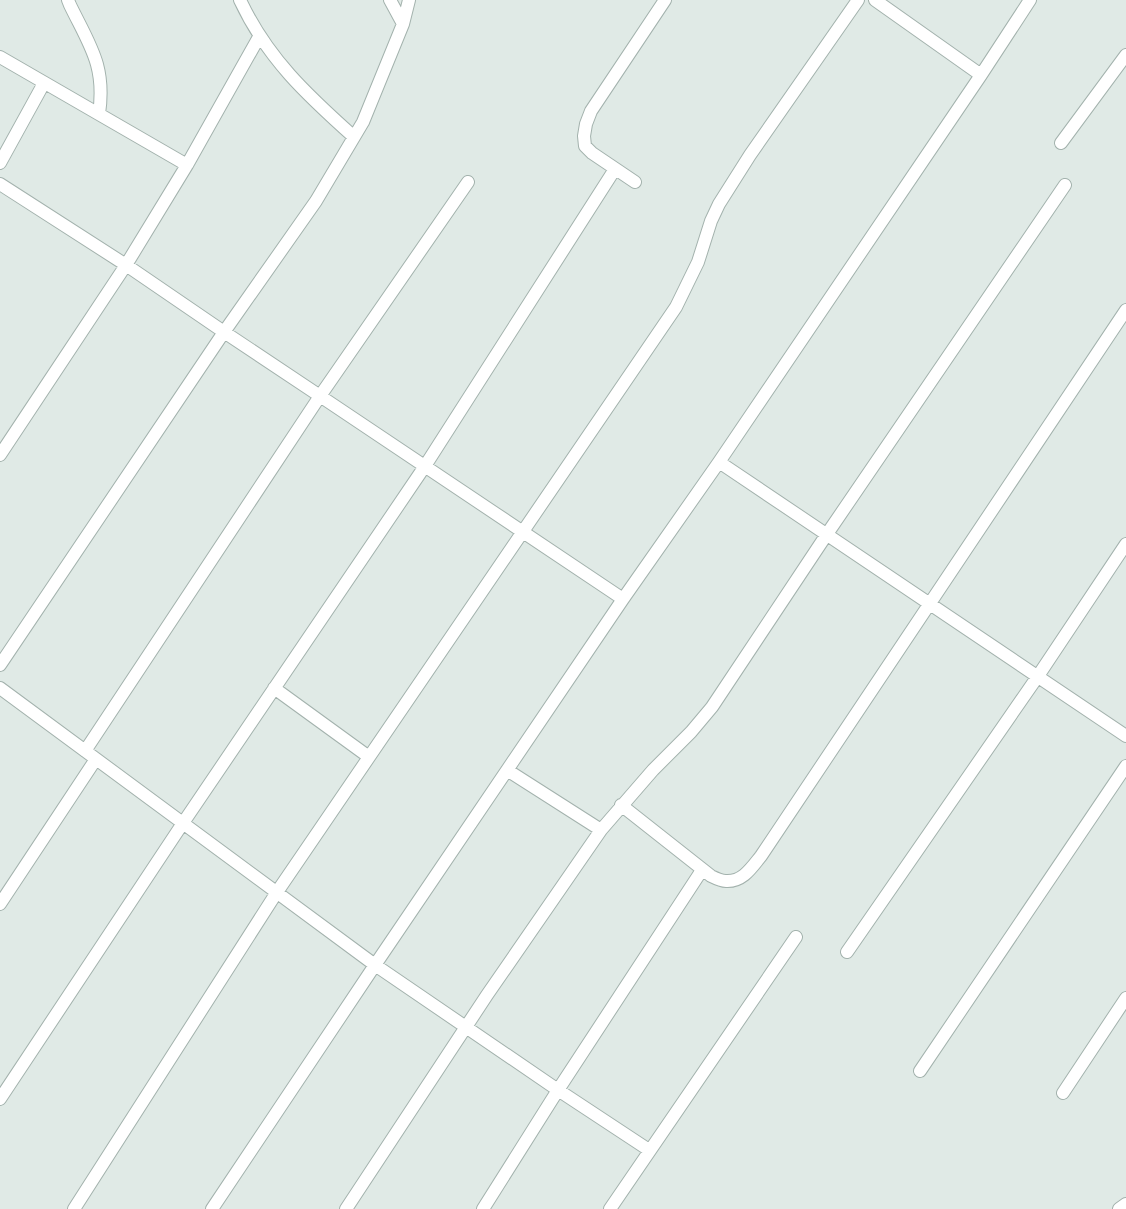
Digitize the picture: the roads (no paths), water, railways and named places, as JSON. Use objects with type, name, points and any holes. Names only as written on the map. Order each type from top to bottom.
[{"type":"street","points":[[68,0],[93,51],[98,66],[101,97],[99,114]]},
{"type":"street","points":[[240,0],[259,37],[278,62],[318,106],[354,137]]},
{"type":"street","points":[[390,0],[403,24]]},
{"type":"street","points":[[0,665],[224,332],[316,201],[363,122],[403,24],[409,0]]},
{"type":"street","points":[[635,182],[592,153],[585,146],[584,136],[586,124],[591,111],[665,0]]},
{"type":"street","points":[[74,1209],[277,892],[676,307],[698,262],[711,221],[719,204],[750,156],[858,0]]},
{"type":"street","points":[[875,0],[981,74]]},
{"type":"street","points":[[212,1209],[375,965],[623,599],[719,462],[1030,0]]},
{"type":"street","points":[[0,454],[126,265],[187,165],[259,37]]},
{"type":"street","points":[[1061,143],[1126,55]]},
{"type":"street","points":[[0,57],[187,165]]},
{"type":"street","points":[[0,163],[44,83]]},
{"type":"street","points":[[0,1099],[183,823],[425,466],[615,169]]},
{"type":"street","points":[[85,751],[320,396],[468,182]]},
{"type":"street","points":[[0,184],[126,265],[623,599]]},
{"type":"street","points":[[346,1209],[466,1027],[601,830],[621,805],[691,732],[712,707],[827,534],[1065,185]]},
{"type":"street","points":[[621,805],[711,876],[726,881],[739,879],[751,869],[1126,310]]},
{"type":"street","points":[[719,462],[1126,736]]},
{"type":"street","points":[[847,952],[1038,676],[1126,544]]},
{"type":"street","points":[[274,688],[369,757]]},
{"type":"street","points":[[2,693],[96,759],[375,965],[649,1150]]},
{"type":"street","points":[[0,904],[96,759]]},
{"type":"street","points":[[920,1071],[1126,766]]},
{"type":"street","points":[[507,770],[601,830]]},
{"type":"street","points":[[483,1209],[558,1090],[702,870]]},
{"type":"street","points":[[610,1209],[796,937]]},
{"type":"street","points":[[1063,1093],[1126,998]]},
{"type":"street","points":[[1119,1209],[1126,1204]]}]
